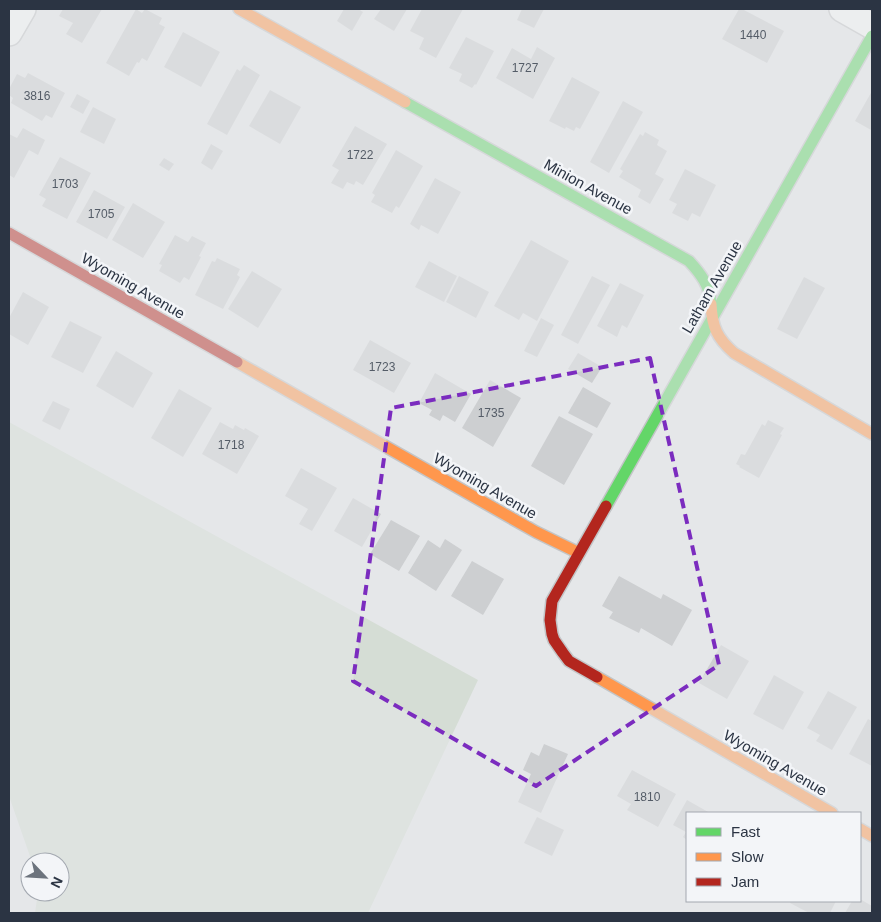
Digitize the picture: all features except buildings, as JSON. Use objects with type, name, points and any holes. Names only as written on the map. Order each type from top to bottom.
[{"type":"street","points":[[9,33],[23,9]]},
{"type":"street","name":"Minion Avenue","points":[[239,9],[689,261],[702,275],[709,289],[712,319],[717,335],[728,348],[872,434]]},
{"type":"street","points":[[842,9],[872,26]]},
{"type":"street","name":"Latham Avenue","points":[[579,553],[872,36]]},
{"type":"street","name":"Wyoming Avenue","points":[[9,233],[536,532],[579,553],[552,601],[549,619],[551,634],[558,649],[569,662],[830,812]]},
{"type":"street","points":[[861,830],[872,836]]},
{"type":"highlighted area","points":[[650,358],[719,665],[536,786],[353,681],[391,408]]},
{"type":"shaded area","points":[[9,422],[478,680],[368,913],[35,913],[37,902],[70,902],[70,852],[29,852],[9,796]]},
{"type":"traffic: fast","points":[[606,506],[872,36]]},
{"type":"traffic: fast","points":[[405,102],[689,261],[704,281],[709,292],[711,304]]},
{"type":"traffic: slow","points":[[239,9],[405,102]]},
{"type":"traffic: slow","points":[[711,304],[716,332],[734,353],[872,434]]},
{"type":"traffic: slow","points":[[237,362],[536,532],[579,553]]},
{"type":"traffic: slow","points":[[597,677],[830,812]]},
{"type":"traffic: slow","points":[[861,830],[872,836]]},
{"type":"traffic: jam","points":[[9,233],[237,362]]},
{"type":"traffic: jam","points":[[597,677],[569,661],[554,640],[550,620],[552,601],[606,506]]}]
